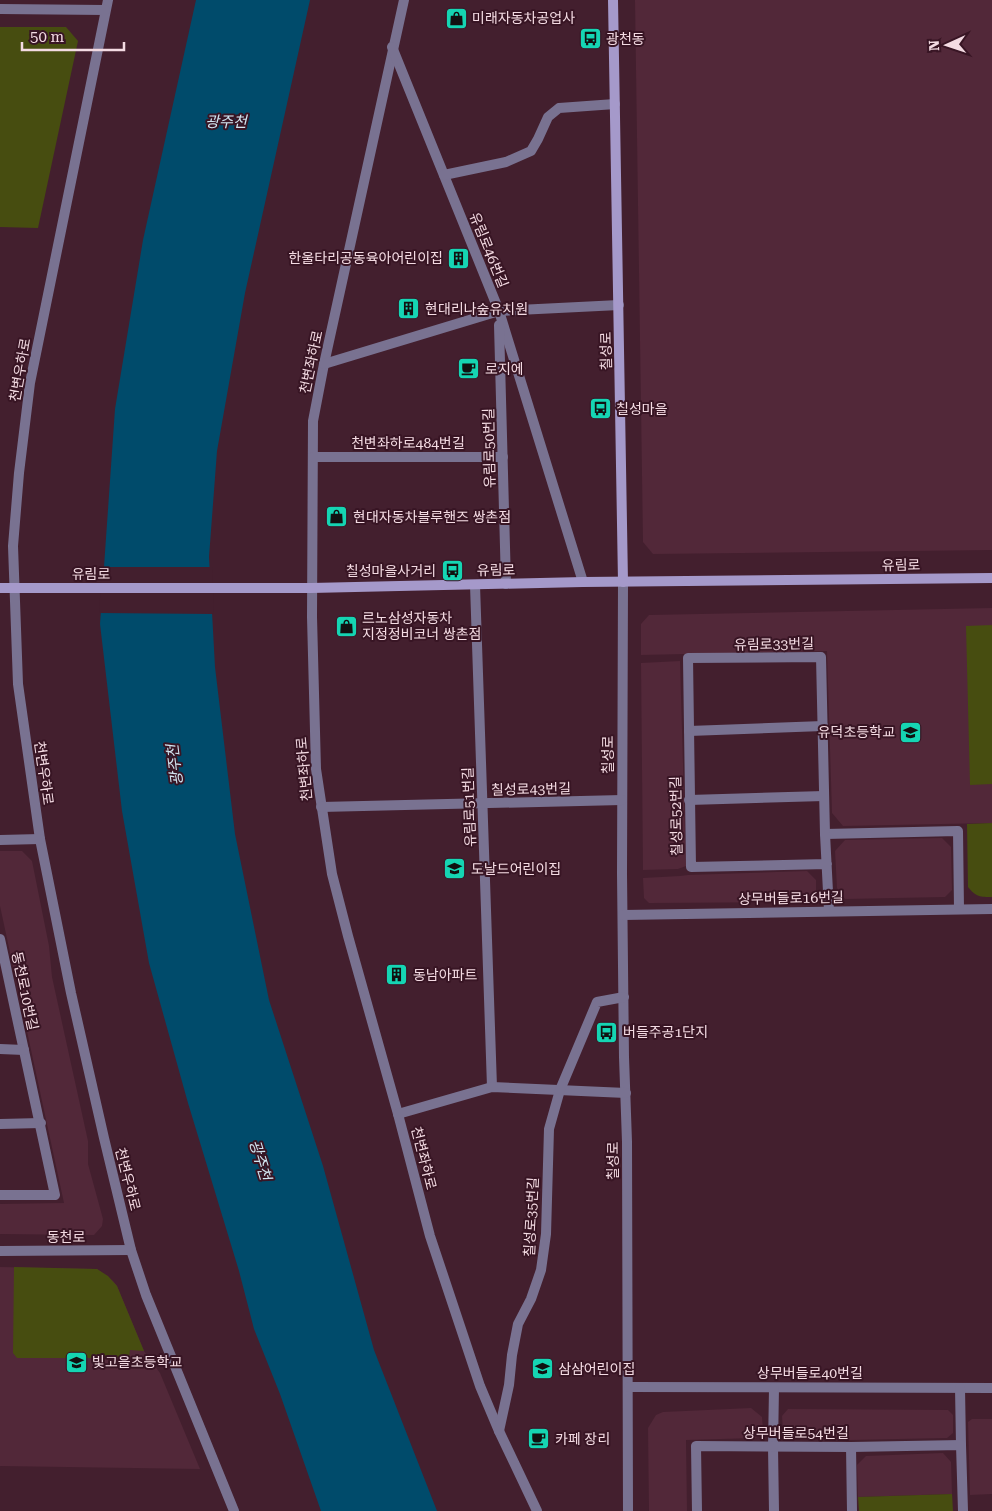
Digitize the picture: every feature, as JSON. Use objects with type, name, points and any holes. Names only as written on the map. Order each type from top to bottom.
[{"type":"street","name":"천변좌하로","points":[[404,0],[392,47],[313,421],[312,588],[316,770],[332,874],[430,1236],[480,1386],[537,1511]]},
{"type":"street","name":"칠성로","points":[[613,0],[623,582],[622,800],[626,1093],[628,1511]]},
{"type":"street","points":[[0,9],[106,5]]},
{"type":"street","name":"천변우하로","points":[[106,5],[30,383],[13,546],[18,684],[40,839],[78,1022],[131,1250],[146,1295],[234,1511]]},
{"type":"street","name":"유림로46번길","points":[[392,47],[499,311],[583,582]]},
{"type":"street","points":[[444,175],[506,162],[531,151],[548,117],[559,108],[615,104]]},
{"type":"street","points":[[324,364],[499,311],[619,306]]},
{"type":"street","name":"유림로50번길","points":[[499,311],[506,584]]},
{"type":"street","name":"천변좌하로484번길","points":[[313,457],[504,457]]},
{"type":"street","name":"유림로","points":[[0,588],[312,588],[583,582],[992,578]]},
{"type":"street","name":"유림로51번길","points":[[475,585],[492,1088]]},
{"type":"street","name":"유림로33번길","points":[[688,658],[821,657],[825,834],[829,910]]},
{"type":"street","name":"칠성로52번길","points":[[688,658],[691,867],[827,864]]},
{"type":"street","points":[[689,731],[823,726]]},
{"type":"street","points":[[689,800],[824,796]]},
{"type":"street","name":"칠성로43번길","points":[[321,807],[622,800]]},
{"type":"street","points":[[825,834],[958,831],[959,909]]},
{"type":"street","points":[[0,840],[40,839]]},
{"type":"street","name":"상무버들로16번길","points":[[623,915],[829,910],[992,909]]},
{"type":"street","name":"동천로10번길","points":[[0,939],[55,1195],[0,1195]]},
{"type":"street","name":"칠성로35번길","points":[[499,1431],[509,1385],[512,1354],[518,1324],[531,1299],[541,1270],[546,1234],[549,1128],[560,1090],[597,1002],[624,997]]},
{"type":"street","name":"동천로10번길","points":[[0,1049],[24,1050]]},
{"type":"street","points":[[398,1114],[492,1088],[626,1093]]},
{"type":"street","points":[[0,1124],[40,1124]]},
{"type":"street","name":"동천로","points":[[0,1251],[131,1250]]},
{"type":"street","name":"상무버들로40번길","points":[[628,1388],[992,1388]]},
{"type":"street","points":[[774,1388],[774,1511]]},
{"type":"street","points":[[960,1388],[963,1511]]},
{"type":"street","name":"상무버들로54번길","points":[[697,1511],[696,1446],[851,1447],[961,1445]]},
{"type":"street","points":[[851,1447],[852,1511]]},
{"type":"shaded area","points":[[635,0],[992,0],[992,550],[653,554],[643,542]]},
{"type":"shaded area","name":"유덕초등학교","points":[[992,608],[992,823],[843,826],[832,813],[827,651],[641,655],[641,624],[649,615]]},
{"type":"shaded area","points":[[680,661],[686,866],[678,869],[643,870],[641,663]]},
{"type":"shaded area","points":[[942,838],[951,847],[952,890],[945,897],[845,899],[837,888],[835,851],[845,840]]},
{"type":"shaded area","points":[[0,851],[22,851],[32,861],[49,946],[52,977],[88,1141],[88,1164],[103,1219],[102,1226],[94,1235],[0,1234],[0,1204],[64,1203],[0,906]]},
{"type":"shaded area","points":[[807,871],[816,880],[816,894],[808,902],[649,903],[644,898],[643,878]]},
{"type":"shaded area","name":"빛고을초등학교","points":[[0,1267],[97,1269],[113,1281],[117,1286],[144,1351],[160,1373],[200,1469],[0,1466]]},
{"type":"shaded area","points":[[751,1408],[762,1417],[763,1430],[756,1438],[686,1440],[687,1511],[649,1511],[648,1428],[656,1415],[663,1412]]},
{"type":"shaded area","points":[[788,1409],[948,1410],[953,1415],[953,1433],[947,1438],[850,1440],[789,1438],[783,1433],[782,1416]]},
{"type":"shaded area","points":[[972,1419],[992,1419],[992,1494],[970,1495],[968,1422]]},
{"type":"shaded area","points":[[943,1453],[951,1462],[952,1494],[858,1497],[857,1465],[866,1456]]},
{"type":"green space","points":[[0,27],[66,27],[78,41],[38,228],[0,227]]},
{"type":"green space","points":[[992,625],[992,784],[970,785],[966,626]]},
{"type":"green space","points":[[992,823],[992,897],[976,895],[968,887],[967,824]]},
{"type":"green space","points":[[14,1267],[97,1269],[108,1276],[117,1286],[144,1351],[130,1350],[129,1358],[17,1358],[13,1353]]},
{"type":"green space","points":[[952,1494],[953,1511],[859,1511],[858,1497]]},
{"type":"water","name":"광주천","points":[[196,0],[310,0],[245,293],[217,451],[209,557],[215,667],[235,834],[269,1000],[323,1166],[374,1350],[437,1511],[321,1511],[280,1394],[254,1329],[239,1271],[188,1103],[149,963],[122,811],[100,624],[115,409],[143,240]]},
{"type":"pier","points":[[102,567],[212,567],[214,614],[99,613]]},
{"type":"place","name":"미래자동차공업사","points":[[456,18]]},
{"type":"place","name":"광천동","points":[[590,39]]},
{"type":"place","name":"한울타리공동육아어린이집","points":[[459,258]]},
{"type":"place","name":"현대리나숲유치원","points":[[409,309]]},
{"type":"place","name":"로지에","points":[[469,369]]},
{"type":"place","name":"칠성마을","points":[[600,409]]},
{"type":"place","name":"현대자동차블루핸즈 쌍촌점","points":[[337,517]]},
{"type":"place","name":"칠성마을사거리","points":[[452,571]]},
{"type":"place","name":"르노삼성자동차 지정정비코너 쌍촌점","points":[[346,626]]},
{"type":"place","name":"유덕초등학교","points":[[911,732]]},
{"type":"place","name":"도날드어린이집","points":[[455,869]]},
{"type":"place","name":"동남아파트","points":[[397,975]]},
{"type":"place","name":"버들주공1단지","points":[[607,1032]]},
{"type":"place","name":"빛고을초등학교","points":[[76,1362]]},
{"type":"place","name":"삼삼어린이집","points":[[542,1369]]},
{"type":"place","name":"카페 장리","points":[[539,1439]]}]
